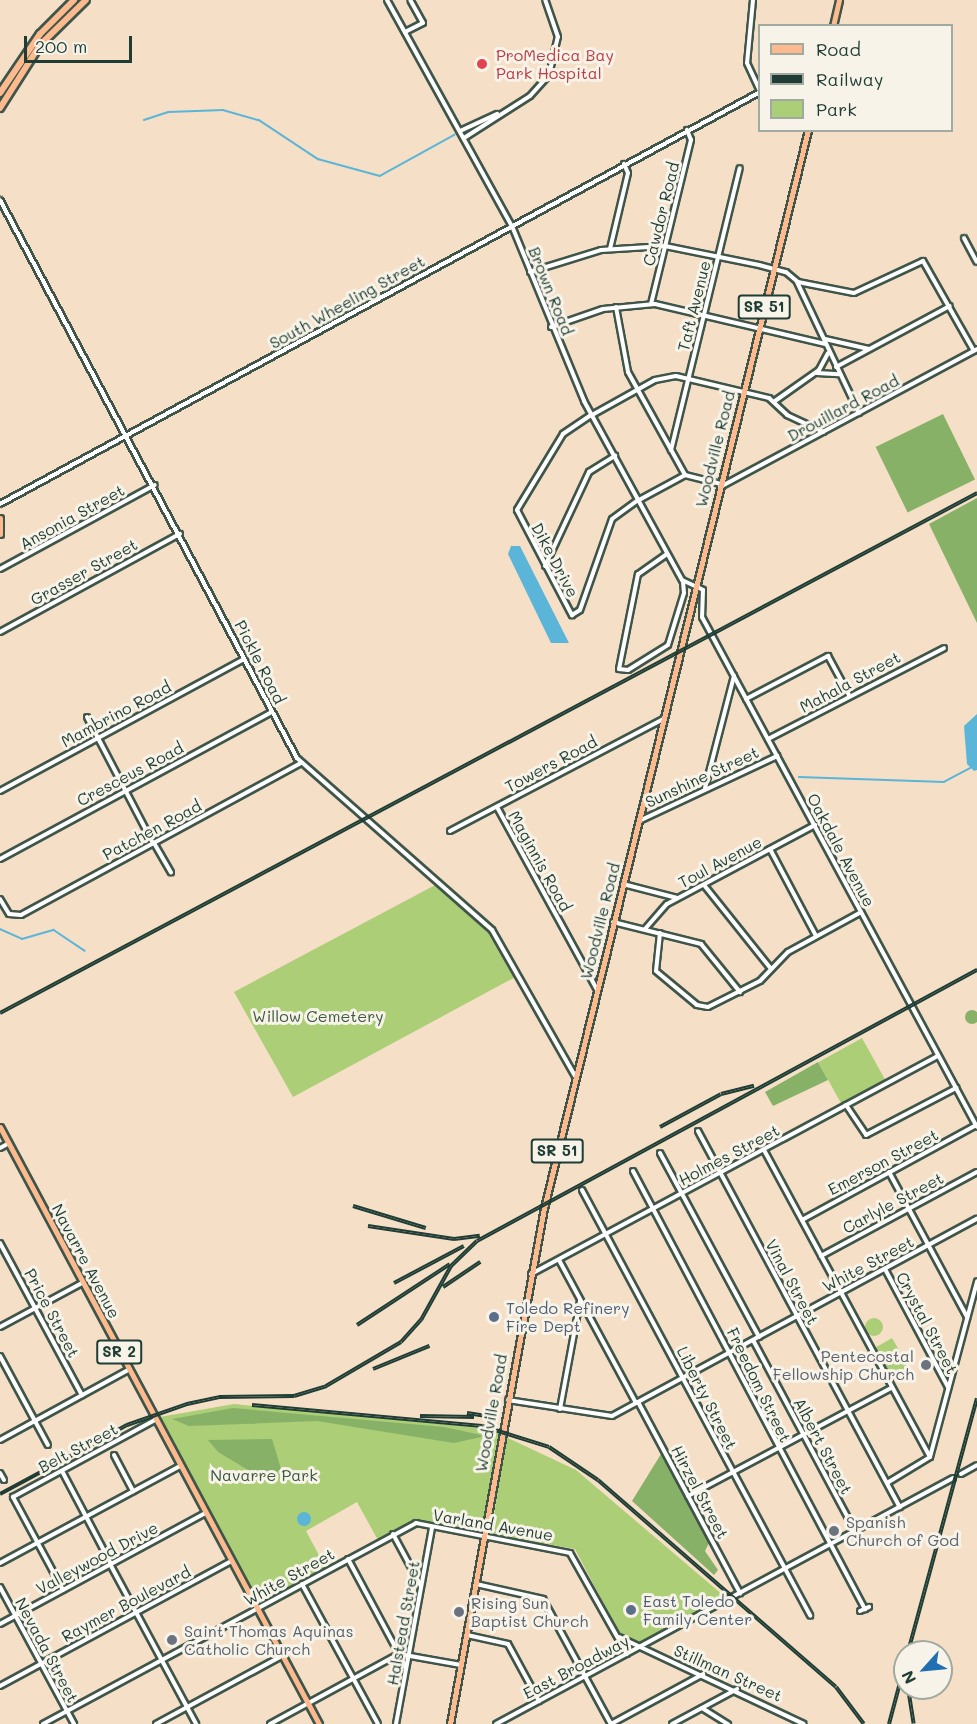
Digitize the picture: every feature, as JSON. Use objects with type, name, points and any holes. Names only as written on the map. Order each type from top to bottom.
[{"type":"highway","points":[[0,93],[40,34],[74,0]]},
{"type":"highway","points":[[0,108],[40,45],[86,0]]},
{"type":"main road","points":[[833,24],[839,0]]},
{"type":"main road","name":"Woodville Road","points":[[450,1724],[507,1399],[531,1275],[575,1076],[808,132]]},
{"type":"main road","points":[[0,518],[0,534]]},
{"type":"main road","name":"Navarre Avenue","points":[[0,1127],[319,1724]]},
{"type":"street","name":"Brown Road","points":[[387,0],[512,226],[551,327],[591,415],[682,580]]},
{"type":"street","points":[[405,32],[423,23],[410,0]]},
{"type":"street","points":[[460,132],[533,94],[553,68],[558,37],[545,0]]},
{"type":"street","points":[[753,0],[747,63],[758,90]]},
{"type":"street","name":"South Wheeling Street","points":[[0,504],[758,93]]},
{"type":"street","points":[[464,138],[500,113]]},
{"type":"street","name":"Cawdor Road","points":[[651,304],[692,140],[687,130]]},
{"type":"street","points":[[610,249],[628,173],[624,164]]},
{"type":"street","name":"Taft Avenue","points":[[671,450],[741,168]]},
{"type":"street","name":"Pickle Road","points":[[0,200],[128,434],[300,763],[492,930],[575,1076]]},
{"type":"street","points":[[964,238],[975,253],[977,262]]},
{"type":"street","points":[[530,272],[610,249],[665,246],[719,255],[774,268],[796,281],[861,292],[923,261],[975,350]]},
{"type":"street","points":[[796,281],[859,413]]},
{"type":"street","points":[[551,327],[616,307],[651,304],[705,312],[825,341],[870,349]]},
{"type":"street","points":[[836,368],[950,306]]},
{"type":"street","points":[[616,307],[628,370],[685,475],[720,486]]},
{"type":"street","name":"Drouillard Road","points":[[720,486],[975,350]]},
{"type":"street","points":[[775,401],[816,373],[828,352]]},
{"type":"street","points":[[816,373],[839,374]]},
{"type":"street","points":[[591,415],[666,376],[689,378],[775,401],[787,415],[823,432]]},
{"type":"street","name":"Dike Drive","points":[[591,415],[563,434],[517,512],[545,567],[574,616],[612,519],[639,500]]},
{"type":"street","points":[[545,567],[589,472],[615,456]]},
{"type":"street","points":[[639,500],[685,475]]},
{"type":"street","name":"Ansonia Street","points":[[0,569],[155,485]]},
{"type":"street","name":"Grasser Street","points":[[0,632],[180,534]]},
{"type":"street","points":[[667,554],[638,574],[617,665],[628,670],[650,658],[670,641],[685,590],[682,580]]},
{"type":"street","points":[[682,580],[696,585]]},
{"type":"street","name":"Oakdale Avenue","points":[[696,585],[703,590],[701,614],[709,630],[976,1126]]},
{"type":"street","name":"Mahala Street","points":[[768,739],[849,695],[944,648]]},
{"type":"street","points":[[746,699],[828,656],[849,695]]},
{"type":"street","name":"Mambrino Road","points":[[0,791],[244,659]]},
{"type":"street","points":[[705,789],[734,676]]},
{"type":"street","name":"Cresceus Road","points":[[0,858],[272,712]]},
{"type":"street","points":[[87,717],[171,873]]},
{"type":"street","name":"Towers Road","points":[[450,831],[663,718]]},
{"type":"street","name":"Sunshine Street","points":[[639,821],[777,756]]},
{"type":"street","name":"Patchen Road","points":[[0,899],[14,916],[300,763]]},
{"type":"street","name":"Maginnis Road","points":[[497,806],[597,990]]},
{"type":"street","name":"Toul Avenue","points":[[645,929],[678,898],[815,825]]},
{"type":"street","points":[[770,849],[816,936]]},
{"type":"street","points":[[623,884],[678,898]]},
{"type":"street","points":[[704,885],[771,969]]},
{"type":"street","points":[[660,933],[654,969],[697,1005],[711,1007],[740,992],[816,936],[861,912]]},
{"type":"street","points":[[613,922],[660,933],[706,948],[740,992]]},
{"type":"street","name":"Holmes Street","points":[[531,1275],[939,1056]]},
{"type":"street","points":[[846,1105],[860,1132],[868,1135],[956,1088]]},
{"type":"street","name":"Emerson Street","points":[[802,1220],[976,1126]]},
{"type":"street","name":"Vinal Street","points":[[698,1131],[900,1507]]},
{"type":"street","points":[[0,1148],[9,1143]]},
{"type":"street","points":[[764,1150],[930,1457]]},
{"type":"street","points":[[660,1153],[759,1337]]},
{"type":"street","name":"Freedom Street","points":[[633,1171],[730,1352],[778,1450],[864,1609]]},
{"type":"street","points":[[889,1172],[967,1317]]},
{"type":"street","name":"Carlyle Street","points":[[821,1256],[977,1172]]},
{"type":"street","name":"Liberty Street","points":[[582,1190],[810,1616]]},
{"type":"street","name":"White Street","points":[[560,1409],[612,1416],[977,1219]]},
{"type":"street","name":"Price Street","points":[[0,1243],[82,1395]]},
{"type":"street","name":"Hirzel Street","points":[[559,1260],[740,1593]]},
{"type":"street","name":"Crystal Street","points":[[885,1269],[948,1388]]},
{"type":"street","points":[[887,1483],[930,1457],[977,1281]]},
{"type":"street","points":[[0,1327],[82,1283]]},
{"type":"street","points":[[507,1399],[560,1409],[580,1299]]},
{"type":"street","name":"Albert Street","points":[[753,1340],[855,1531]]},
{"type":"street","points":[[0,1356],[48,1445]]},
{"type":"street","points":[[0,1440],[128,1370]]},
{"type":"street","points":[[688,1496],[892,1388]]},
{"type":"street","name":"Belt Street","points":[[38,1542],[13,1497],[155,1420]]},
{"type":"street","points":[[114,1455],[133,1491]]},
{"type":"street","points":[[961,1474],[977,1465]]},
{"type":"street","points":[[0,1563],[180,1466]]},
{"type":"street","points":[[62,1471],[196,1724]]},
{"type":"street","points":[[0,1473],[4,1480]]},
{"type":"street","name":"East Broadway","points":[[496,1724],[953,1478]]},
{"type":"street","name":"Valleywood Drive","points":[[0,1624],[205,1513]]},
{"type":"street","name":"White Street","points":[[42,1724],[393,1534],[421,1524]]},
{"type":"street","name":"Varland Avenue","points":[[421,1524],[572,1554],[627,1654]]},
{"type":"street","name":"Halstead Street","points":[[396,1724],[432,1527]]},
{"type":"street","points":[[393,1534],[421,1587]]},
{"type":"street","points":[[38,1542],[63,1590]]},
{"type":"street","points":[[348,1559],[406,1668]]},
{"type":"street","name":"Raymer Boulevard","points":[[0,1686],[231,1561]]},
{"type":"street","points":[[302,1584],[378,1724]]},
{"type":"street","points":[[476,1584],[541,1597],[611,1724],[703,1674]]},
{"type":"street","name":"Nevada Street","points":[[0,1587],[74,1724]]},
{"type":"street","points":[[467,1635],[508,1644],[539,1701]]},
{"type":"street","points":[[618,1637],[641,1646]]},
{"type":"street","name":"Stillman Street","points":[[641,1646],[737,1689],[804,1724]]},
{"type":"street","points":[[270,1724],[399,1654],[461,1665]]},
{"type":"street","points":[[156,1724],[282,1656]]},
{"type":"street","points":[[673,1724],[737,1689]]},
{"type":"street","points":[[702,1708],[728,1724]]},
{"type":"green space","points":[[943,414],[975,480],[908,512],[876,447]]},
{"type":"green space","points":[[977,498],[977,623],[929,524]]},
{"type":"green space","name":"Willow Cemetery","points":[[439,883],[492,930],[519,975],[293,1097],[234,992]]},
{"type":"green space","points":[[972,1010],[977,1012],[977,1022],[972,1024],[967,1022],[965,1017],[967,1012]]},
{"type":"green space","points":[[862,1038],[886,1081],[842,1105],[818,1062]]},
{"type":"green space","points":[[818,1062],[828,1080],[773,1106],[765,1092]]},
{"type":"green space","points":[[870,1318],[878,1318],[883,1323],[881,1334],[870,1336],[865,1331],[865,1323]]},
{"type":"green space","points":[[892,1338],[909,1367],[891,1378],[874,1348]]},
{"type":"green space","name":"Navarre Park","points":[[234,1404],[502,1430],[484,1536],[416,1523],[379,1542],[357,1502],[306,1531],[327,1570],[257,1609],[154,1418]]},
{"type":"green space","points":[[233,1408],[444,1427],[486,1436],[454,1443],[317,1421],[189,1426],[172,1419]]},
{"type":"green space","points":[[506,1437],[576,1470],[724,1596],[640,1642],[620,1635],[575,1549],[491,1534]]},
{"type":"green space","points":[[272,1439],[281,1469],[265,1480],[218,1452],[208,1440]]},
{"type":"green space","points":[[661,1454],[710,1541],[705,1551],[718,1570],[714,1575],[632,1501]]},
{"type":"water","points":[[511,546],[520,546],[569,643],[551,643],[508,554]]},
{"type":"water","points":[[977,714],[977,770],[974,771],[967,764],[964,726]]},
{"type":"water","points":[[304,1512],[309,1514],[311,1519],[309,1524],[304,1526],[299,1524],[297,1519],[299,1514]]},
{"type":"waterway","points":[[144,120],[169,112],[223,110],[259,120],[318,159],[380,176],[454,135]]},
{"type":"waterway","points":[[799,777],[944,782],[970,768]]},
{"type":"waterway","points":[[0,929],[22,939],[54,930],[85,951]]},
{"type":"railway","points":[[0,1013],[977,493]]},
{"type":"railway","points":[[72,1455],[127,1425],[187,1404],[219,1397],[294,1396],[326,1386],[401,1342],[421,1320],[451,1266],[477,1241],[977,970]]},
{"type":"railway","points":[[660,1127],[721,1094],[754,1086]]},
{"type":"railway","points":[[353,1206],[426,1228]]},
{"type":"railway","points":[[368,1226],[454,1239],[480,1236]]},
{"type":"railway","points":[[394,1283],[464,1246]]},
{"type":"railway","points":[[443,1287],[480,1262]]},
{"type":"railway","points":[[357,1325],[450,1264]]},
{"type":"railway","points":[[373,1369],[429,1346]]},
{"type":"railway","points":[[911,1640],[977,1398]]},
{"type":"railway","points":[[252,1405],[482,1426],[549,1447],[598,1480],[836,1687],[864,1724]]},
{"type":"railway","points":[[467,1413],[493,1417]]},
{"type":"railway","points":[[420,1416],[474,1417]]},
{"type":"railway","points":[[0,1494],[78,1452]]},
{"type":"railway","points":[[889,1724],[895,1700]]},
{"type":"railway","points":[[910,1700],[914,1724]]},
{"type":"place","name":"ProMedica Bay Park Hospital","points":[[482,64]]},
{"type":"place","name":"Toledo Refinery Fire Dept","points":[[494,1317]]},
{"type":"place","name":"Pentecostal Fellowship Church","points":[[926,1365]]},
{"type":"place","name":"Spanish Church of God","points":[[834,1531]]},
{"type":"place","name":"East Toledo Family Center","points":[[631,1610]]},
{"type":"place","name":"Rising Sun Baptist Church","points":[[459,1612]]},
{"type":"place","name":"Saint Thomas Aquinas Catholic Church","points":[[172,1640]]}]
